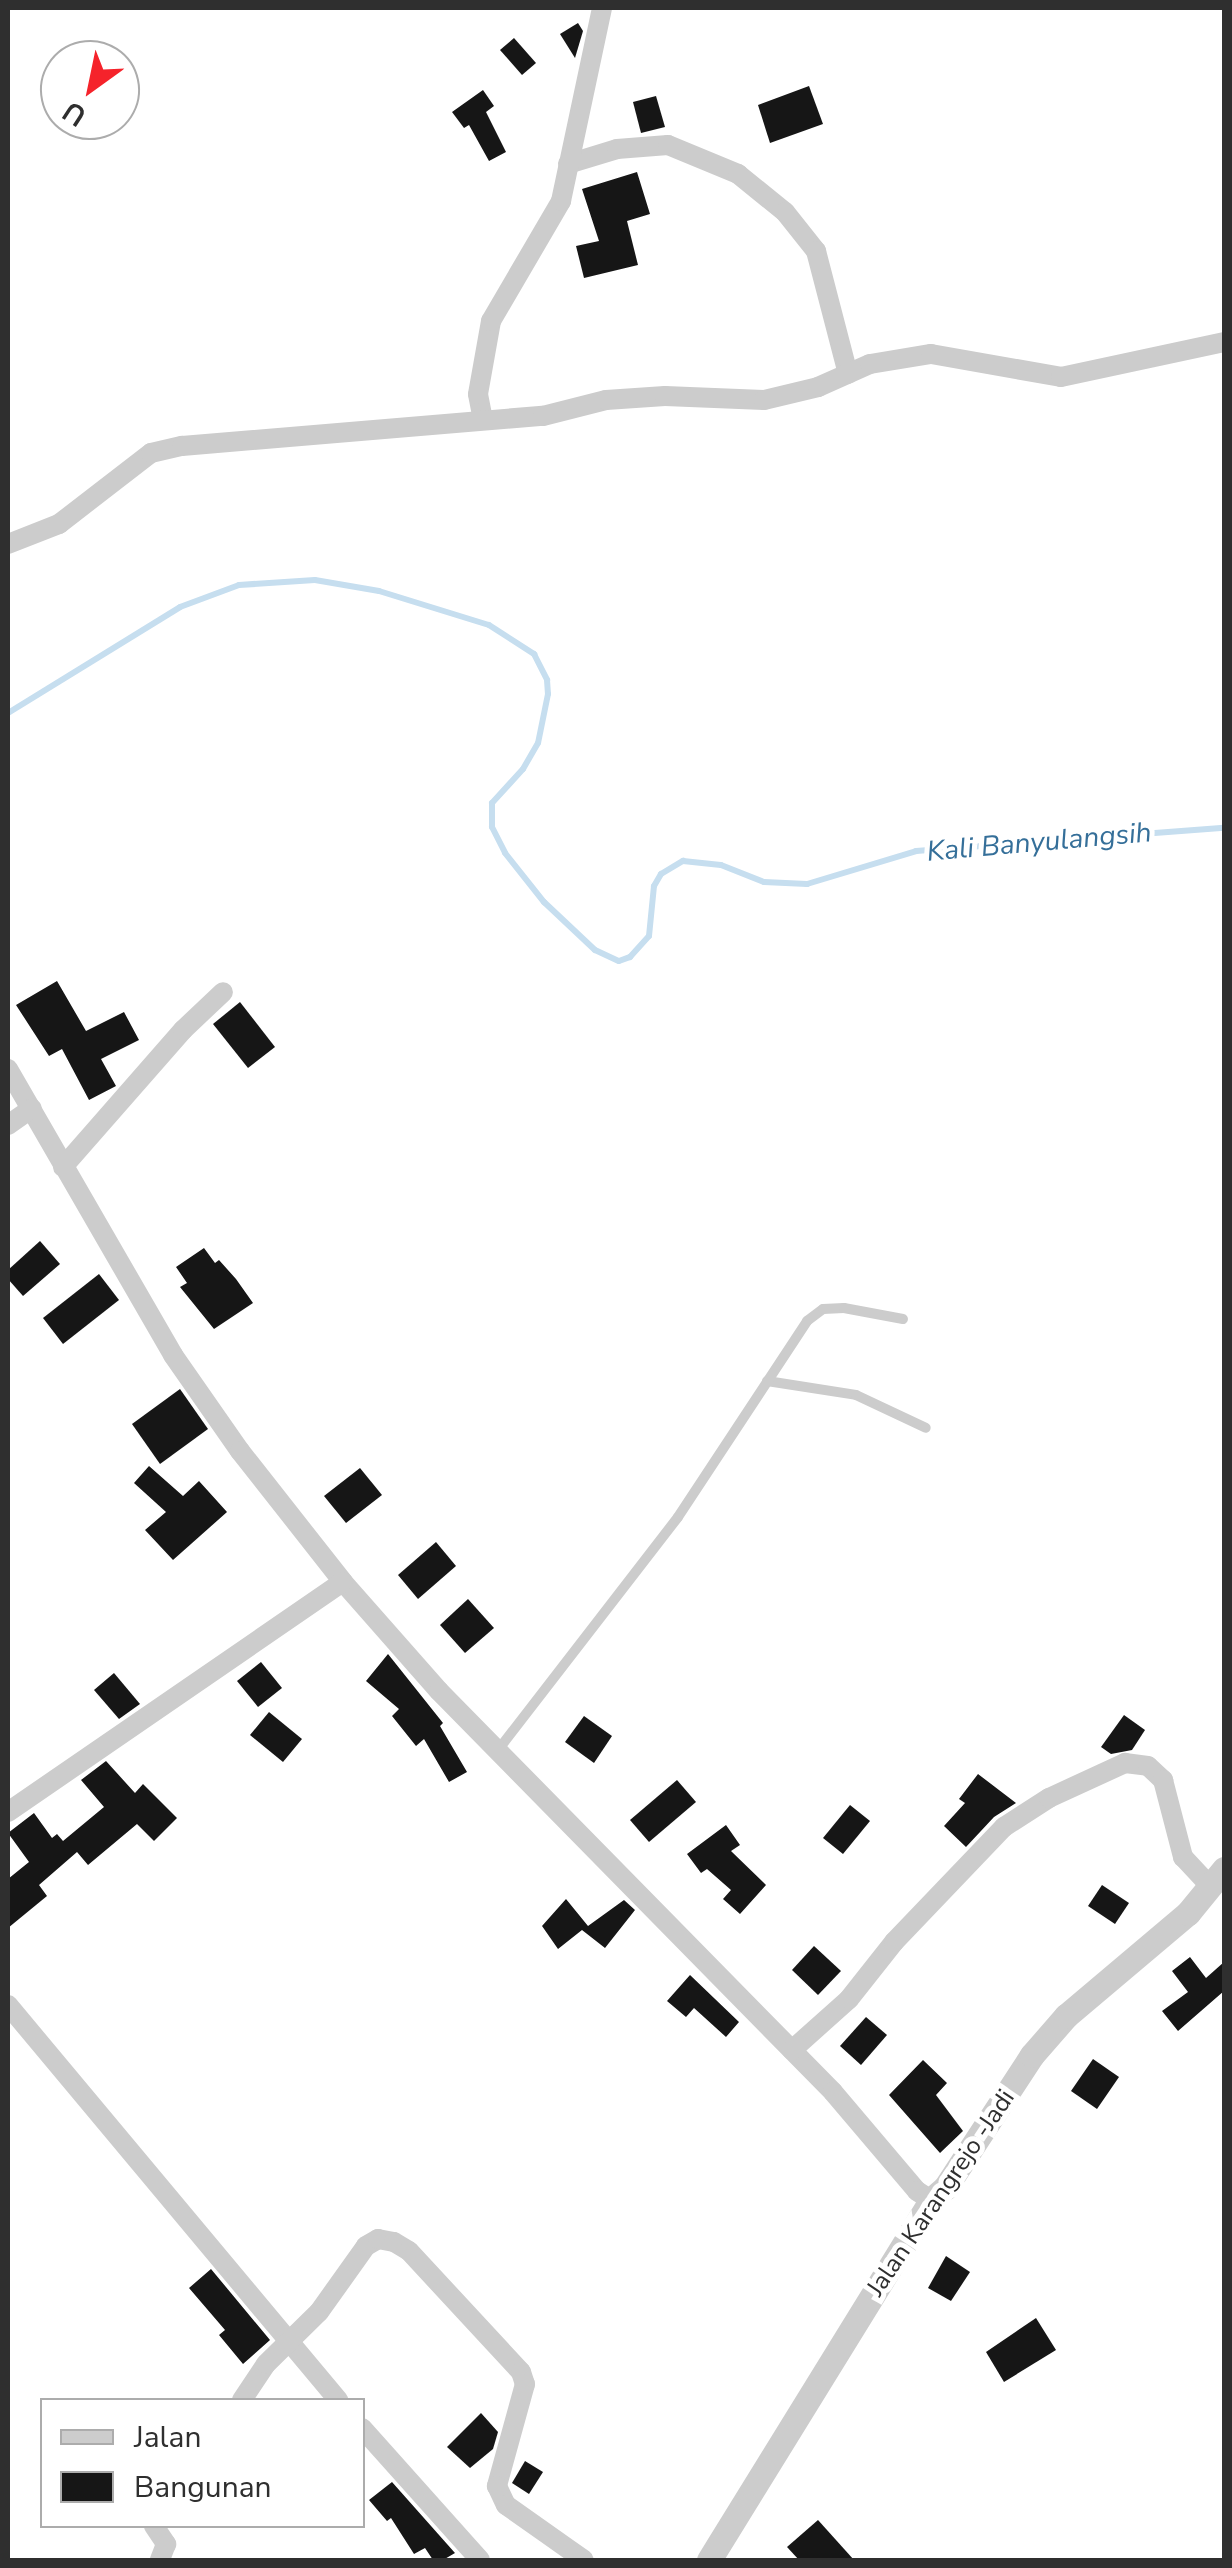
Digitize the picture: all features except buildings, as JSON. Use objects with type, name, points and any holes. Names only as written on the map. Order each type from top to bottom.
[{"type":"street","points":[[483,420],[478,394],[491,321],[561,201],[602,8]]},
{"type":"street","points":[[568,164],[617,150],[668,145],[738,174],[785,212],[816,250],[848,374]]},
{"type":"street","points":[[8,544],[59,524],[152,453],[182,446],[544,416],[606,400],[665,396],[764,400],[818,387],[870,364],[932,354],[1061,377],[1224,342]]},
{"type":"street","points":[[63,1166],[223,992]]},
{"type":"street","points":[[8,1068],[173,1354],[240,1451],[343,1582],[498,1750],[792,2050],[917,2191],[930,2200]]},
{"type":"street","points":[[8,1125],[32,1108]]},
{"type":"street","points":[[8,1812],[343,1582]]},
{"type":"street","points":[[792,2050],[849,2000],[894,1942],[1004,1826],[1049,1798],[1125,1763],[1148,1766],[1163,1780],[1183,1857],[1218,1877]]},
{"type":"street","name":"Jalan Karangrejo -Jadi","points":[[710,2560],[930,2200],[945,2188],[1032,2055],[1066,2016],[1129,1967],[1188,1913],[1218,1877]]},
{"type":"street","points":[[8,2005],[336,2398]]},
{"type":"street","points":[[243,2398],[266,2364],[289,2345],[366,2246],[378,2239],[409,2251],[520,2372],[525,2384],[497,2486],[506,2505],[584,2560]]},
{"type":"street","points":[[365,2431],[480,2560]]},
{"type":"street","points":[[155,2528],[166,2544],[160,2560]]},
{"type":"lane","points":[[498,1750],[678,1516],[807,1321],[823,1309],[844,1308],[903,1319]]},
{"type":"lane","points":[[767,1381],[856,1395],[926,1428]]},
{"type":"waterway","name":"Kali Banyulangsih","points":[[8,713],[180,607],[239,585],[315,580],[379,591],[489,625],[534,654],[547,680],[548,694],[538,743],[523,769],[492,803],[492,827],[505,853],[544,902],[595,950],[619,961],[630,957],[649,936],[654,886],[661,874],[683,861],[721,865],[764,882],[807,884],[916,851],[1224,828]]}]
